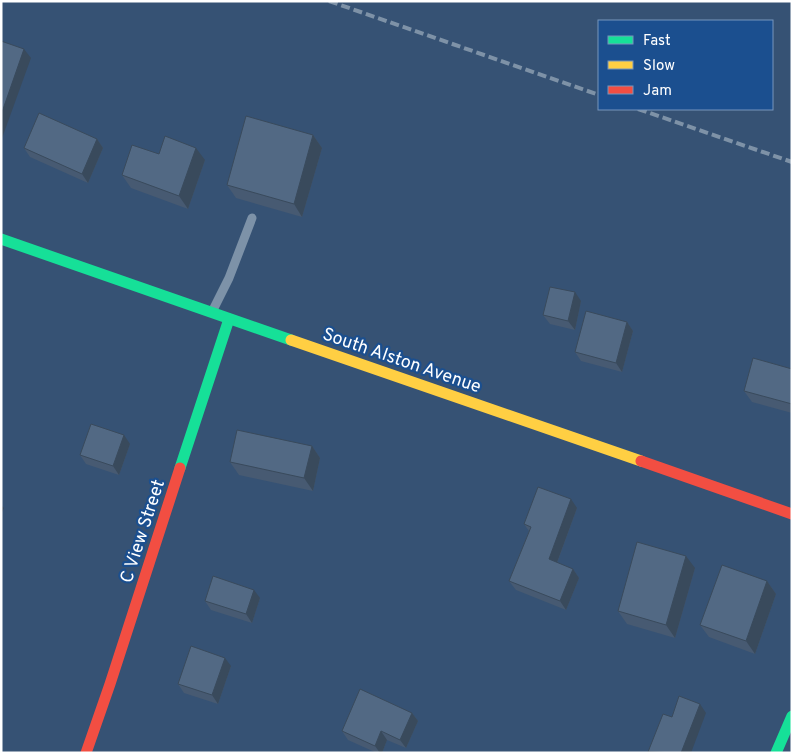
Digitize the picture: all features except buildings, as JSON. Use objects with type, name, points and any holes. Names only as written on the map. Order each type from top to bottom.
[{"type":"street","name":"South Alston Avenue","points":[[1,239],[792,514]]},
{"type":"street","name":"C View Street","points":[[86,753],[229,319]]},
{"type":"street","points":[[776,753],[792,716]]},
{"type":"lane","points":[[212,313],[229,278],[252,218]]},
{"type":"railway","points":[[329,1],[598,95]]},
{"type":"railway","points":[[641,110],[792,162]]},
{"type":"traffic: fast","points":[[1,239],[291,340]]},
{"type":"traffic: fast","points":[[180,468],[229,319]]},
{"type":"traffic: fast","points":[[776,753],[792,716]]},
{"type":"traffic: slow","points":[[291,340],[641,461]]},
{"type":"traffic: jam","points":[[641,461],[792,514]]},
{"type":"traffic: jam","points":[[86,753],[180,468]]}]
